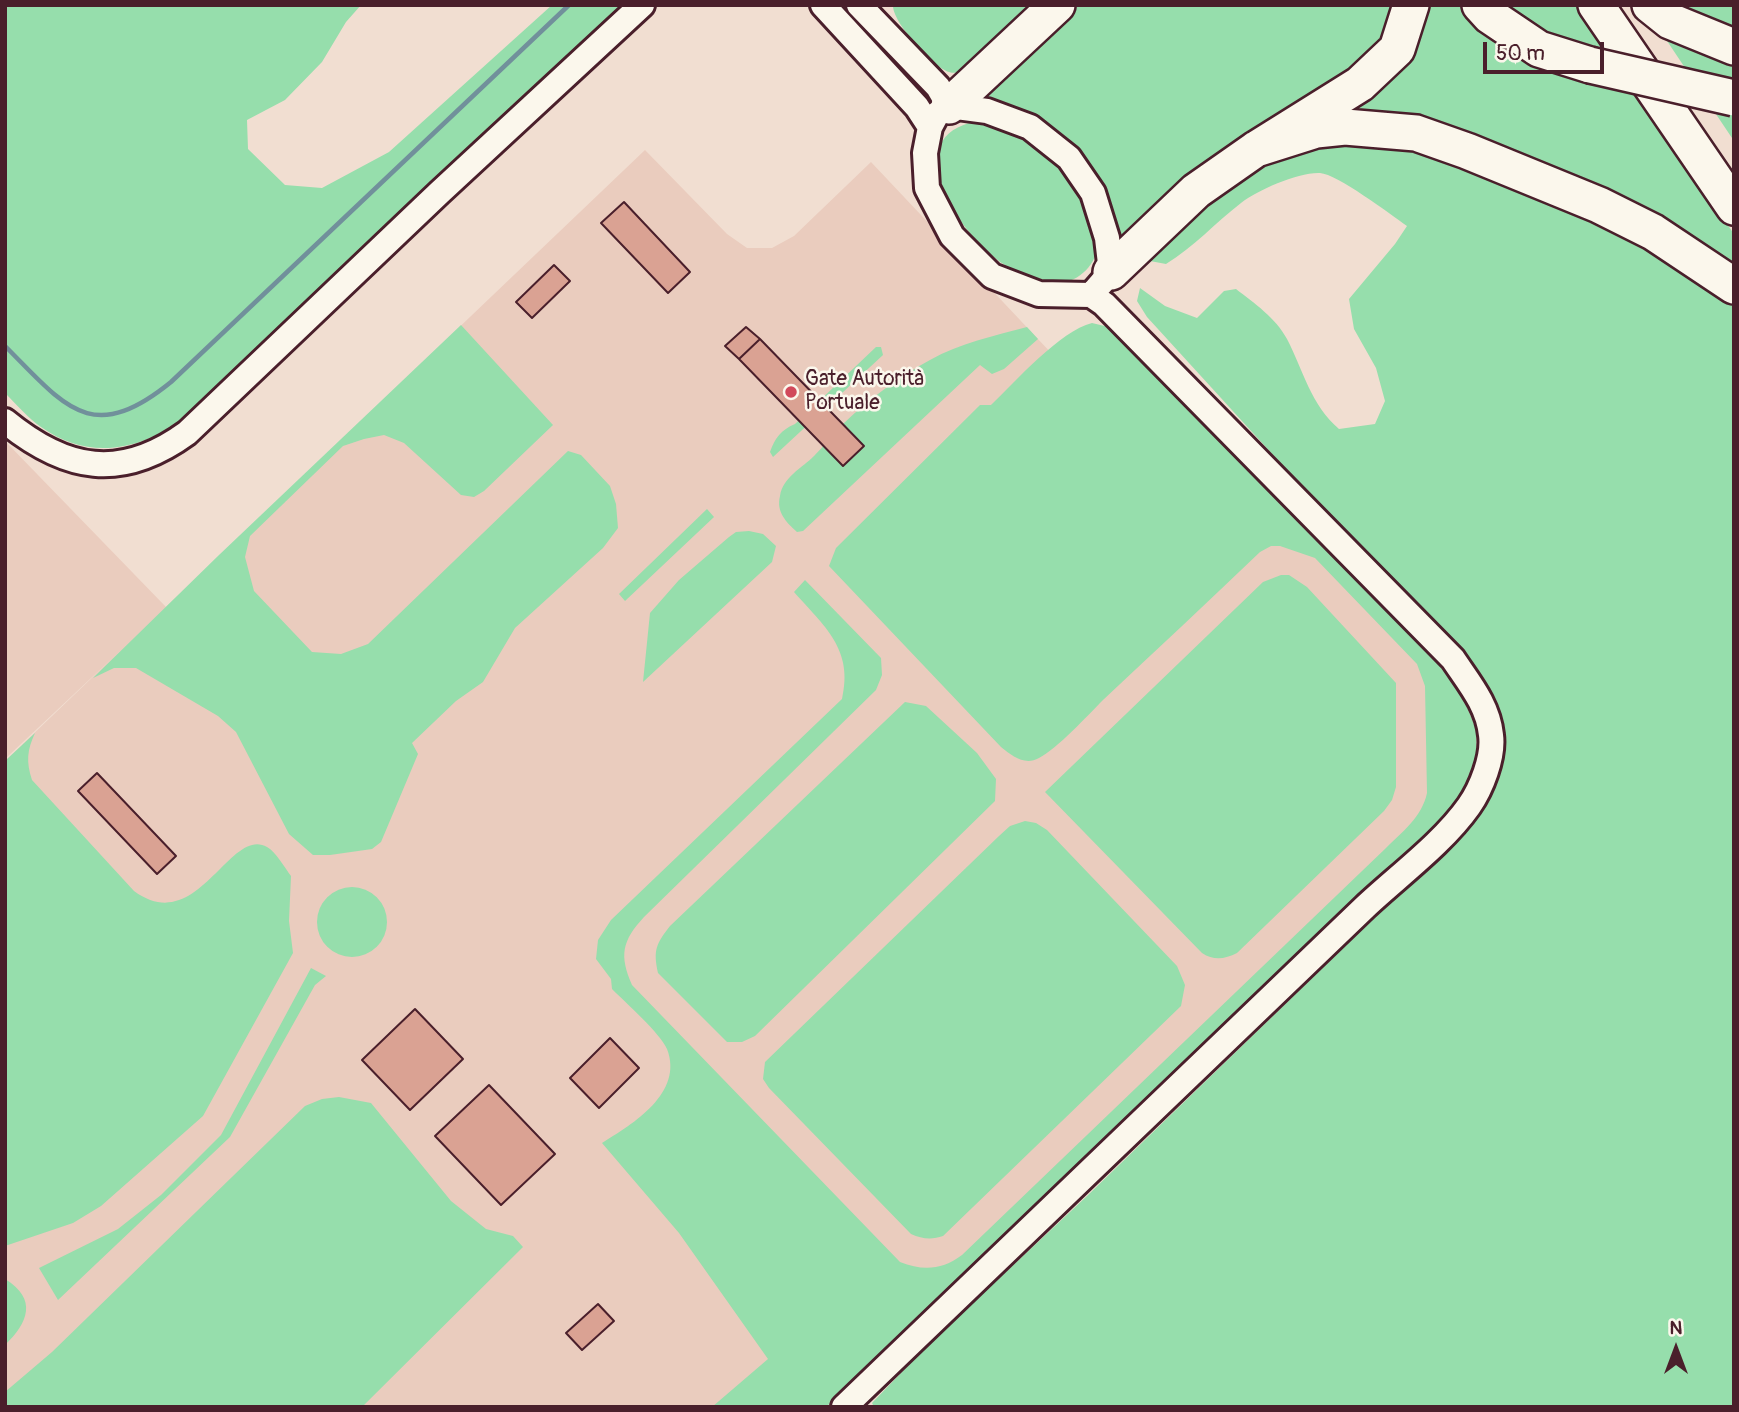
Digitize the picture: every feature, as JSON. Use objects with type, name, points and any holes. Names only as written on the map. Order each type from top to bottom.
[{"type":"highway","points":[[939,117],[1057,5]]},
{"type":"highway","points":[[1101,283],[1196,191],[1256,149],[1360,84],[1396,49],[1411,5]]},
{"type":"highway","points":[[1480,5],[1490,16],[1539,49],[1590,65],[1734,97]]},
{"type":"highway","points":[[1596,5],[1734,207]]},
{"type":"highway","points":[[1624,5],[1734,165]]},
{"type":"highway","points":[[1650,5],[1670,21],[1734,47]]},
{"type":"highway","points":[[1256,149],[1316,130],[1345,127],[1383,128],[1416,133],[1599,205],[1653,232],[1734,286]]},
{"type":"street","points":[[5,421],[25,437],[50,451],[83,463],[113,464],[138,460],[164,449],[187,433],[439,193],[642,5]]},
{"type":"street","points":[[822,5],[917,107],[939,117],[987,111],[1030,127],[1069,158],[1093,193],[1107,238],[1101,283],[1114,313],[1453,659],[1482,701],[1492,737],[1488,764],[1470,805],[1442,836],[844,1407]]},
{"type":"street","points":[[859,5],[938,87],[939,117],[925,153],[927,188],[952,236],[992,276],[1039,294],[1101,283]]},
{"type":"shaded area","points":[[645,150],[727,234],[747,248],[772,248],[794,236],[871,162],[1087,391],[1175,394],[1437,671],[1433,824],[817,1407],[5,1407],[5,761],[122,649],[5,759],[5,441],[166,607]]},
{"type":"green space","points":[[5,5],[361,5],[346,22],[322,62],[285,100],[247,120],[248,149],[285,185],[322,188],[389,152],[552,5],[630,5],[188,416],[153,437],[134,444],[97,448],[59,438],[41,427],[5,393]]},
{"type":"green space","points":[[893,5],[1035,5],[965,71],[953,73],[933,62],[915,43],[899,22]]},
{"type":"green space","points":[[1074,5],[1403,5],[1365,70],[1232,143],[1117,242],[1107,196],[1092,169],[1072,144],[1035,117],[978,99]]},
{"type":"green space","points":[[1424,5],[1467,5],[1639,89],[1677,153],[1734,234],[1734,272],[1623,205],[1318,119]]},
{"type":"green space","points":[[1506,5],[1585,5],[1617,56],[1573,45],[1529,22]]},
{"type":"green space","points":[[1662,5],[1734,6],[1734,41]]},
{"type":"green space","points":[[1655,23],[1734,54],[1734,141]]},
{"type":"green space","points":[[985,120],[1014,131],[1043,148],[1062,164],[1079,187],[1098,242],[1090,266],[1077,278],[1061,283],[1052,282],[1007,266],[978,242],[949,202],[940,180],[937,159],[943,141],[958,127]]},
{"type":"green space","points":[[1387,139],[1593,215],[1734,300],[1734,1407],[874,1407],[872,1403],[926,1347],[1456,841],[1476,817],[1495,712],[1489,690],[1454,646],[1368,559],[1147,317],[1137,301],[1140,288],[1165,306],[1197,318],[1224,291],[1236,289],[1264,311],[1282,331],[1308,387],[1329,420],[1339,429],[1375,424],[1385,401],[1376,368],[1354,329],[1349,299],[1407,226],[1338,180],[1328,175],[1311,173],[1279,183],[1248,198],[1166,264],[1150,261],[1160,247],[1213,196],[1243,172],[1315,144]]},
{"type":"green space","points":[[1092,323],[1117,329],[1433,657],[1460,690],[1476,729],[1477,761],[1465,794],[1439,828],[826,1407],[712,1407],[768,1359],[679,1233],[602,1143],[641,1117],[652,1105],[668,1080],[670,1065],[667,1049],[658,1035],[612,989],[611,979],[596,959],[598,940],[611,920],[842,699],[845,681],[840,652],[826,628],[794,592],[805,580],[881,658],[882,675],[876,690],[644,917],[627,941],[625,965],[632,985],[900,1262],[932,1268],[947,1264],[962,1255],[1411,824],[1424,802],[1427,793],[1425,686],[1417,664],[1315,558],[1280,546],[1271,546],[1260,552],[1063,740],[1046,754],[1029,761],[1014,757],[1001,747],[829,566],[836,548],[980,405],[991,405],[1053,346],[1079,328]]},
{"type":"green space","points":[[461,325],[553,425],[484,491],[474,497],[461,495],[404,443],[384,435],[343,446],[250,536],[245,557],[254,591],[312,652],[341,654],[368,644],[568,451],[581,455],[610,486],[616,504],[618,528],[603,548],[515,628],[483,682],[456,701],[412,743],[418,754],[381,842],[372,849],[313,855],[289,834],[236,732],[218,716],[136,668],[114,668],[93,678]]},
{"type":"green space","points":[[1027,327],[1038,339],[1004,369],[992,374],[980,365],[803,531],[797,532],[786,520],[779,507],[785,483],[843,424],[874,397],[941,354],[977,340]]},
{"type":"green space","points":[[876,347],[881,347],[883,355],[773,457],[770,452],[779,435],[795,424]]},
{"type":"green space","points":[[707,509],[714,517],[625,601],[619,594]]},
{"type":"green space","points":[[736,532],[763,534],[776,546],[772,562],[643,682],[650,613],[679,580],[729,537]]},
{"type":"green space","points":[[1289,575],[1307,587],[1396,683],[1396,787],[1392,800],[1384,811],[1237,953],[1215,958],[1202,953],[1045,792],[1263,582]]},
{"type":"green space","points":[[905,702],[926,706],[977,753],[996,779],[995,801],[755,1036],[742,1042],[727,1042],[658,973],[656,953],[659,943],[670,926]]},
{"type":"green space","points":[[35,733],[28,756],[32,780],[134,891],[157,902],[176,901],[194,892],[239,852],[253,845],[270,849],[291,876],[289,921],[293,953],[203,1116],[101,1206],[73,1223],[5,1246],[5,761]]},
{"type":"green space","points":[[1025,821],[1036,823],[1047,830],[1177,966],[1185,985],[1181,1006],[943,1236],[919,1237],[911,1234],[769,1088],[763,1079],[765,1062],[999,836],[1010,826]]},
{"type":"green space","points":[[352,887],[377,897],[387,922],[377,947],[352,957],[327,947],[317,922],[327,897]]},
{"type":"green space","points":[[311,968],[326,976],[315,985],[230,1137],[58,1300],[39,1268],[118,1229],[161,1195],[221,1135]]},
{"type":"green space","points":[[339,1097],[371,1103],[451,1201],[486,1229],[513,1236],[523,1247],[362,1407],[5,1407],[5,1392],[52,1352],[305,1106],[322,1099]]},
{"type":"green space","points":[[5,1279],[22,1295],[26,1311],[24,1320],[5,1345]]},
{"type":"building","points":[[624,202],[690,272],[668,293],[601,223]]},
{"type":"building","points":[[554,265],[570,281],[532,318],[516,302]]},
{"type":"building","points":[[746,327],[760,339],[739,359],[725,346]]},
{"type":"building","name":"Gate Autorità Portuale","points":[[760,339],[864,446],[843,466],[739,359]]},
{"type":"building","points":[[97,773],[176,856],[157,874],[78,791]]},
{"type":"building","points":[[415,1009],[463,1059],[410,1110],[362,1060]]},
{"type":"building","points":[[610,1038],[639,1068],[599,1108],[570,1078]]},
{"type":"building","points":[[489,1085],[555,1154],[501,1205],[435,1136]]},
{"type":"building","points":[[598,1304],[614,1321],[582,1350],[566,1333]]},
{"type":"waterway","points":[[5,346],[45,386],[81,411],[99,415],[120,412],[143,402],[171,382],[569,5]]},
{"type":"place","name":"Gate Autorità Portuale","points":[[791,392]]}]
